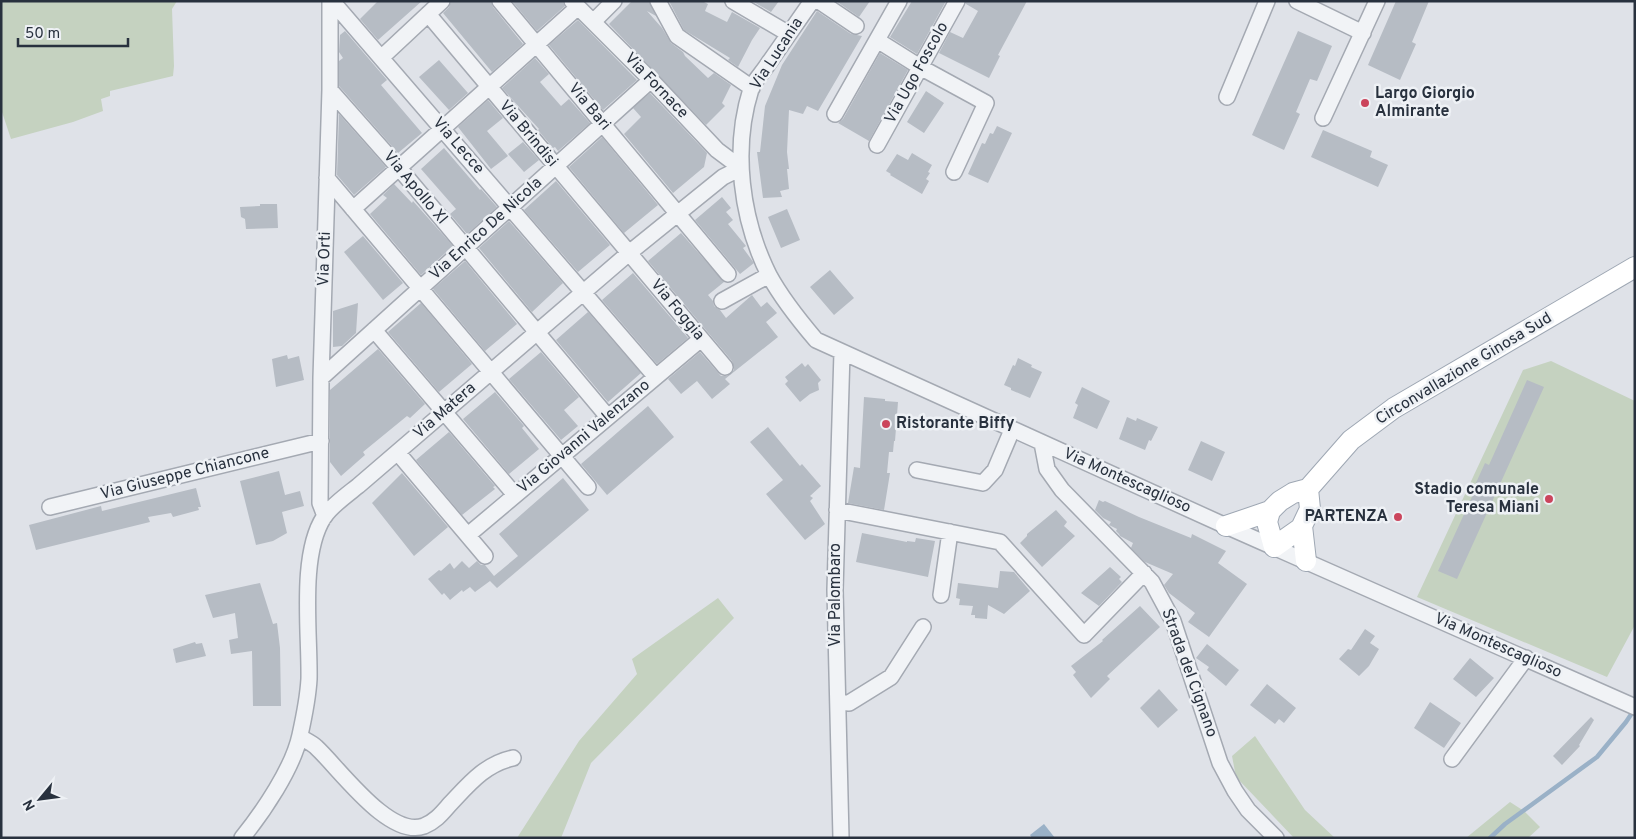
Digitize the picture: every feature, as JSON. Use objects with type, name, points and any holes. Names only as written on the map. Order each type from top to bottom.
[{"type":"main road","name":"Circonvallazione Ginosa Sud","points":[[1226,526],[1270,511],[1280,501],[1293,493],[1308,489],[1351,440],[1394,408],[1635,267]]},
{"type":"main road","points":[[1270,511],[1267,522],[1274,547],[1289,538],[1302,526],[1310,509],[1308,489]]},
{"type":"main road","points":[[1302,526],[1306,561]]},
{"type":"street","name":"Via Lecce","points":[[331,1],[656,377]]},
{"type":"street","name":"Via Orti","points":[[324,516],[320,503],[321,378],[331,1]]},
{"type":"street","points":[[381,58],[442,1]]},
{"type":"street","name":"Via Bari","points":[[500,1],[728,274]]},
{"type":"street","points":[[593,22],[614,1]]},
{"type":"street","points":[[658,1],[677,36],[752,88]]},
{"type":"street","points":[[734,1],[789,34]]},
{"type":"street","name":"Via Lucania","points":[[741,168],[741,138],[752,88],[812,1]]},
{"type":"street","points":[[818,1],[856,26]]},
{"type":"street","points":[[835,114],[899,1]]},
{"type":"street","name":"Via Ugo Foscolo","points":[[877,145],[957,1]]},
{"type":"street","points":[[1227,97],[1267,1]]},
{"type":"street","points":[[1297,1],[1363,33]]},
{"type":"street","points":[[1323,118],[1377,1]]},
{"type":"street","points":[[354,209],[536,44],[575,4]]},
{"type":"street","name":"Via Fornace","points":[[575,4],[717,150],[741,168]]},
{"type":"street","name":"Via Brindisi","points":[[428,14],[629,254]]},
{"type":"street","points":[[877,40],[920,67],[986,104],[954,172]]},
{"type":"street","name":"Via Enrico De Nicola","points":[[321,378],[651,80]]},
{"type":"street","name":"Via Apollo XI","points":[[330,90],[399,168],[608,417]]},
{"type":"street","name":"Via Matera","points":[[242,838],[284,777],[300,737],[308,680],[308,596],[311,554],[324,516],[678,213],[723,176],[741,168]]},
{"type":"street","name":"Via Montescaglioso","points":[[741,168],[745,200],[753,234],[769,275],[794,315],[816,340],[1226,526],[1635,707]]},
{"type":"street","points":[[327,178],[588,487]]},
{"type":"street","name":"Via Foggia","points":[[629,254],[725,367]]},
{"type":"street","points":[[722,300],[769,275]]},
{"type":"street","points":[[374,330],[516,495]]},
{"type":"street","name":"Via Giovanni Valenzano","points":[[468,535],[701,338]]},
{"type":"street","name":"Via Palombaro","points":[[841,838],[835,590],[842,352]]},
{"type":"street","points":[[917,470],[983,483],[995,470],[1012,430]]},
{"type":"street","name":"Via Giuseppe Chiancone","points":[[50,507],[321,441]]},
{"type":"street","name":"Strada del Cignano","points":[[1042,443],[1047,469],[1062,490],[1152,582],[1173,621],[1224,770],[1248,810],[1276,838]]},
{"type":"street","points":[[398,453],[485,556]]},
{"type":"street","points":[[837,510],[1000,542],[1084,635],[1144,574]]},
{"type":"street","points":[[941,595],[950,532]]},
{"type":"street","points":[[838,702],[850,703],[891,677],[923,627]]},
{"type":"street","points":[[1452,759],[1526,658]]},
{"type":"street","points":[[300,737],[315,746],[361,798],[383,816],[411,829],[420,828],[438,818],[477,776],[492,764],[513,758]]},
{"type":"green space","points":[[1,1],[177,1],[172,9],[173,76],[110,91],[110,96],[101,99],[103,111],[73,122],[11,139],[1,109]]},
{"type":"green space","name":"Stadio comunale Teresa Miani","points":[[1551,361],[1635,401],[1635,625],[1607,677],[1417,597],[1523,370]]},
{"type":"green space","points":[[718,598],[734,618],[591,763],[561,838],[517,838],[579,741],[637,674],[632,659]]},
{"type":"green space","points":[[1255,736],[1305,810],[1335,838],[1294,838],[1236,777],[1232,756]]},
{"type":"green space","points":[[1510,802],[1524,811],[1540,827],[1528,838],[1466,838]]},
{"type":"water","points":[[1044,824],[1055,838],[1032,838],[1030,835]]},
{"type":"building","points":[[378,1],[422,1],[378,40],[360,19]]},
{"type":"building","points":[[451,1],[491,1],[493,7],[523,44],[492,72],[443,13],[449,7]]},
{"type":"building","points":[[512,1],[562,1],[565,6],[537,31]]},
{"type":"building","points":[[629,1],[649,1],[656,16],[647,11],[662,28],[671,43],[683,52],[708,78],[714,73],[731,85],[722,103],[725,106],[706,125],[609,24],[631,2]]},
{"type":"building","points":[[669,1],[702,1],[708,4],[705,11],[727,22],[732,12],[760,28],[738,67],[728,60],[730,58],[684,30]]},
{"type":"building","points":[[752,1],[779,1],[771,12]]},
{"type":"building","points":[[836,1],[870,1],[859,17]]},
{"type":"building","points":[[912,1],[946,1],[917,54],[890,37]]},
{"type":"building","points":[[966,1],[1027,1],[998,55],[1000,56],[989,78],[939,53],[950,32],[963,38],[978,11],[966,4]]},
{"type":"building","points":[[1396,1],[1429,1],[1412,42],[1416,44],[1400,80],[1368,65]]},
{"type":"building","points":[[817,11],[851,34],[862,36],[818,111],[807,106],[803,114],[789,110],[787,152],[789,169],[787,169],[789,189],[780,191],[782,197],[763,198],[757,152],[760,152],[765,106],[782,65]]},
{"type":"building","points":[[578,20],[637,80],[603,110],[549,45]]},
{"type":"building","points":[[345,31],[387,80],[381,85],[422,133],[398,153],[339,86],[339,61],[343,58],[339,52],[340,35]]},
{"type":"building","points":[[1298,31],[1332,46],[1317,81],[1310,79],[1296,112],[1300,114],[1284,150],[1252,135]]},
{"type":"building","points":[[880,53],[908,70],[869,141],[838,123],[843,119]]},
{"type":"building","points":[[535,58],[549,74],[540,82],[561,106],[569,99],[590,123],[558,151],[555,147],[553,148],[539,129],[502,88]]},
{"type":"building","points":[[439,60],[468,93],[449,110],[419,77]]},
{"type":"building","points":[[926,91],[944,103],[924,133],[907,122]]},
{"type":"building","points":[[650,93],[707,153],[704,167],[673,193],[624,134],[641,117],[633,108]]},
{"type":"building","points":[[488,100],[503,118],[487,131],[508,156],[491,169],[458,127]]},
{"type":"building","points":[[339,114],[386,167],[354,195],[337,175]]},
{"type":"building","points":[[997,126],[1012,133],[988,183],[968,174],[982,143],[985,144],[990,133],[993,134]]},
{"type":"building","points":[[1323,130],[1372,151],[1370,157],[1388,165],[1378,187],[1311,157]]},
{"type":"building","points":[[602,137],[658,205],[624,233],[569,167]]},
{"type":"building","points":[[523,142],[539,160],[524,172],[508,154]]},
{"type":"building","points":[[444,148],[497,207],[467,234],[450,214],[456,209],[421,169]]},
{"type":"building","points":[[912,153],[932,165],[926,179],[929,181],[922,194],[886,171],[897,154],[908,160]]},
{"type":"building","points":[[556,181],[610,245],[578,272],[524,210]]},
{"type":"building","points":[[394,184],[412,203],[413,201],[453,246],[421,275],[370,214],[387,198],[383,195]]},
{"type":"building","points":[[722,197],[731,208],[726,212],[733,220],[728,224],[746,246],[743,248],[754,263],[740,274],[695,220]]},
{"type":"building","points":[[260,204],[277,204],[278,228],[246,229],[245,219],[241,217],[240,207],[260,206]]},
{"type":"building","points":[[787,209],[800,240],[781,248],[768,217]]},
{"type":"building","points":[[509,221],[563,283],[532,312],[479,248]]},
{"type":"building","points":[[681,233],[724,282],[708,295],[713,301],[714,306],[726,318],[752,295],[761,307],[767,302],[777,313],[766,322],[778,337],[725,379],[730,384],[712,399],[697,381],[681,394],[668,379],[700,352],[721,376],[727,376],[734,370],[732,361],[648,261]]},
{"type":"building","points":[[363,236],[403,283],[383,300],[344,252]]},
{"type":"building","points":[[465,261],[517,324],[485,351],[433,289]]},
{"type":"building","points":[[830,270],[854,298],[834,315],[810,287]]},
{"type":"building","points":[[633,273],[688,338],[657,364],[602,300]]},
{"type":"building","points":[[358,303],[356,333],[342,346],[333,347],[333,311]]},
{"type":"building","points":[[421,303],[472,364],[439,392],[388,332]]},
{"type":"building","points":[[588,312],[641,373],[608,402],[556,340]]},
{"type":"building","points":[[378,349],[425,404],[410,418],[407,416],[363,452],[365,455],[341,476],[330,462],[330,390]]},
{"type":"building","points":[[541,352],[579,397],[564,410],[578,426],[561,440],[509,379]]},
{"type":"building","points":[[287,355],[288,359],[299,356],[304,380],[276,387],[272,359]]},
{"type":"building","points":[[1018,358],[1042,372],[1030,398],[1004,385]]},
{"type":"building","points":[[802,363],[805,367],[808,364],[821,380],[818,383],[819,390],[800,402],[785,384],[788,381],[785,377]]},
{"type":"building","points":[[1527,380],[1544,387],[1457,579],[1438,571],[1477,486],[1475,485],[1485,463],[1489,465]]},
{"type":"building","points":[[1082,387],[1110,401],[1097,429],[1073,418],[1078,405],[1075,403]]},
{"type":"building","points":[[495,392],[524,426],[522,428],[539,449],[509,474],[463,419]]},
{"type":"building","points":[[864,397],[898,402],[895,441],[893,452],[889,452],[887,473],[890,473],[884,510],[848,503],[854,467],[860,468]]},
{"type":"building","points":[[648,406],[674,437],[607,495],[581,464]]},
{"type":"building","points":[[1127,417],[1136,421],[1137,418],[1158,427],[1145,450],[1119,439]]},
{"type":"building","points":[[768,427],[800,466],[802,464],[821,486],[810,496],[813,498],[810,501],[825,524],[805,540],[766,494],[783,480],[750,442]]},
{"type":"building","points":[[449,432],[495,486],[493,487],[495,489],[462,515],[416,460]]},
{"type":"building","points":[[1201,441],[1225,452],[1212,481],[1188,470]]},
{"type":"building","points":[[279,471],[285,495],[300,491],[304,506],[282,512],[287,533],[273,541],[256,545],[240,481]]},
{"type":"building","points":[[402,473],[448,527],[414,556],[372,503]]},
{"type":"building","points":[[563,478],[589,510],[497,588],[490,581],[475,592],[470,587],[463,592],[462,590],[450,600],[444,593],[442,595],[428,579],[450,563],[454,569],[462,561],[469,568],[477,561],[481,565],[485,565],[494,576],[518,556],[499,534]]},
{"type":"building","points":[[196,488],[201,507],[198,507],[199,510],[173,517],[171,513],[148,517],[150,522],[36,550],[29,525],[101,506],[102,511]]},
{"type":"building","points":[[1099,500],[1191,538],[1192,534],[1226,551],[1218,563],[1247,584],[1209,637],[1188,622],[1195,613],[1169,593],[1164,585],[1173,574],[1145,562],[1131,548],[1133,543],[1120,536],[1116,531],[1117,529],[1109,525],[1111,522],[1103,518],[1095,510]]},
{"type":"building","points":[[1056,510],[1067,522],[1064,526],[1075,536],[1042,567],[1020,543],[1027,534]]},
{"type":"building","points":[[862,533],[907,542],[915,542],[916,538],[935,541],[928,577],[856,562]]},
{"type":"building","points":[[1110,567],[1121,577],[1119,579],[1122,582],[1099,606],[1081,593]]},
{"type":"building","points":[[1000,571],[1014,572],[1030,591],[1004,614],[988,605],[987,619],[975,618],[975,615],[971,615],[973,606],[959,605],[960,599],[956,598],[958,583],[998,588]]},
{"type":"building","points":[[260,583],[273,624],[277,623],[280,648],[281,706],[253,706],[252,651],[231,654],[229,640],[238,638],[235,613],[213,618],[205,595]]},
{"type":"building","points":[[1140,606],[1160,627],[1107,676],[1110,679],[1091,698],[1073,675],[1076,672],[1071,666],[1103,641]]},
{"type":"building","points":[[1365,629],[1375,636],[1370,643],[1379,649],[1369,666],[1359,676],[1339,659],[1348,649],[1351,650]]},
{"type":"building","points":[[195,642],[196,644],[202,643],[206,656],[176,663],[173,649]]},
{"type":"building","points":[[1207,644],[1239,670],[1226,686],[1207,670],[1209,667],[1196,658]]},
{"type":"building","points":[[1470,658],[1494,678],[1476,697],[1453,679]]},
{"type":"building","points":[[1267,684],[1296,708],[1284,723],[1279,719],[1275,724],[1250,705]]},
{"type":"building","points":[[1159,689],[1178,710],[1158,728],[1140,708]]},
{"type":"building","points":[[1430,702],[1461,723],[1444,748],[1414,728]]},
{"type":"building","points":[[1591,717],[1594,720],[1580,746],[1562,765],[1553,756]]},
{"type":"waterway","points":[[1490,838],[1505,824],[1597,757],[1634,710]]},
{"type":"place","name":"Largo Giorgio Almirante","points":[[1365,103]]},
{"type":"place","name":"Ristorante Biffy","points":[[886,424]]},
{"type":"place","name":"Stadio comunale Teresa Miani","points":[[1549,499]]},
{"type":"place","name":"PARTENZA","points":[[1398,517]]}]
